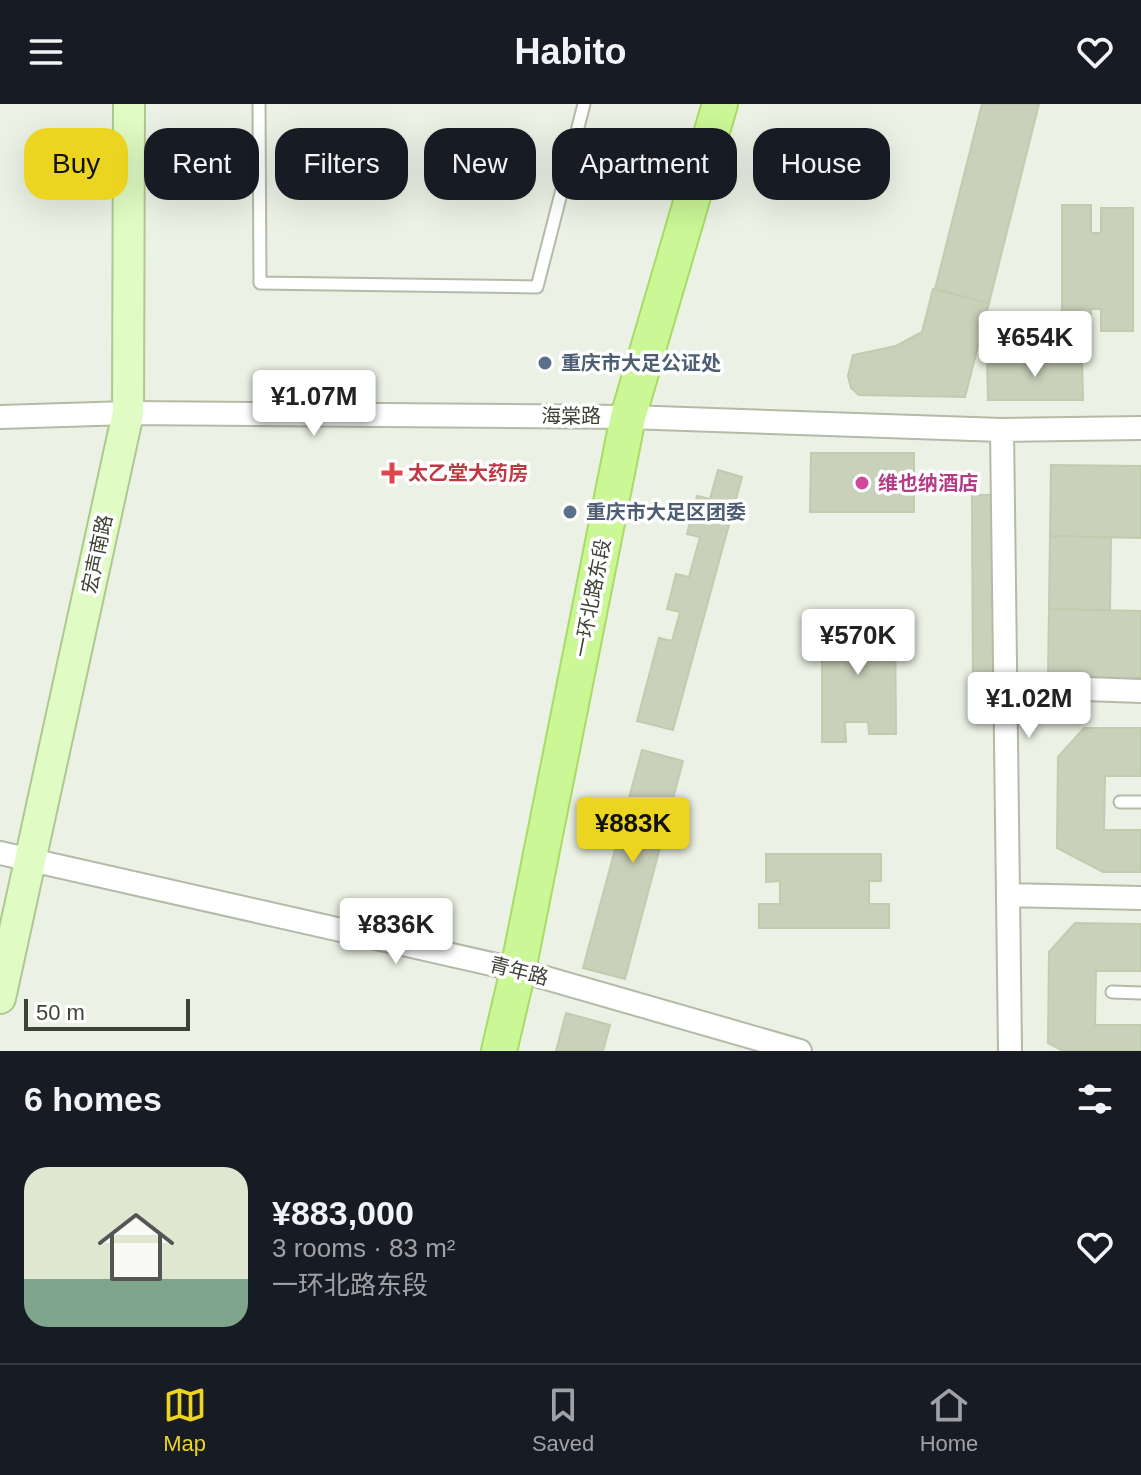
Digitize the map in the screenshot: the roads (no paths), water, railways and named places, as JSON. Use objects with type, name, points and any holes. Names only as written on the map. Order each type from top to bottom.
[{"type":"main road","name":"一环北路东段","points":[[499,1051],[518,970],[628,417],[720,104]]},
{"type":"street","name":"宏声南路","points":[[0,998],[128,413],[129,104]]},
{"type":"street","name":"海棠路","points":[[0,417],[128,413],[628,417],[1002,430],[1141,428]]},
{"type":"street","points":[[1002,430],[1010,1051]]},
{"type":"street","points":[[1006,686],[1141,691]]},
{"type":"street","name":"青年路","points":[[0,853],[518,970],[800,1051]]},
{"type":"street","points":[[1008,895],[1141,898]]},
{"type":"lane","points":[[259,104],[260,283],[537,287],[584,104]]},
{"type":"lane","points":[[1120,802],[1141,802]]},
{"type":"lane","points":[[1112,992],[1141,993]]},
{"type":"place","name":"重庆市大足公证处","points":[[545,363]]},
{"type":"place","name":"太乙堂大药房","points":[[392,473]]},
{"type":"place","name":"维也纳酒店","points":[[862,483]]},
{"type":"place","name":"重庆市大足区团委","points":[[570,512]]}]
